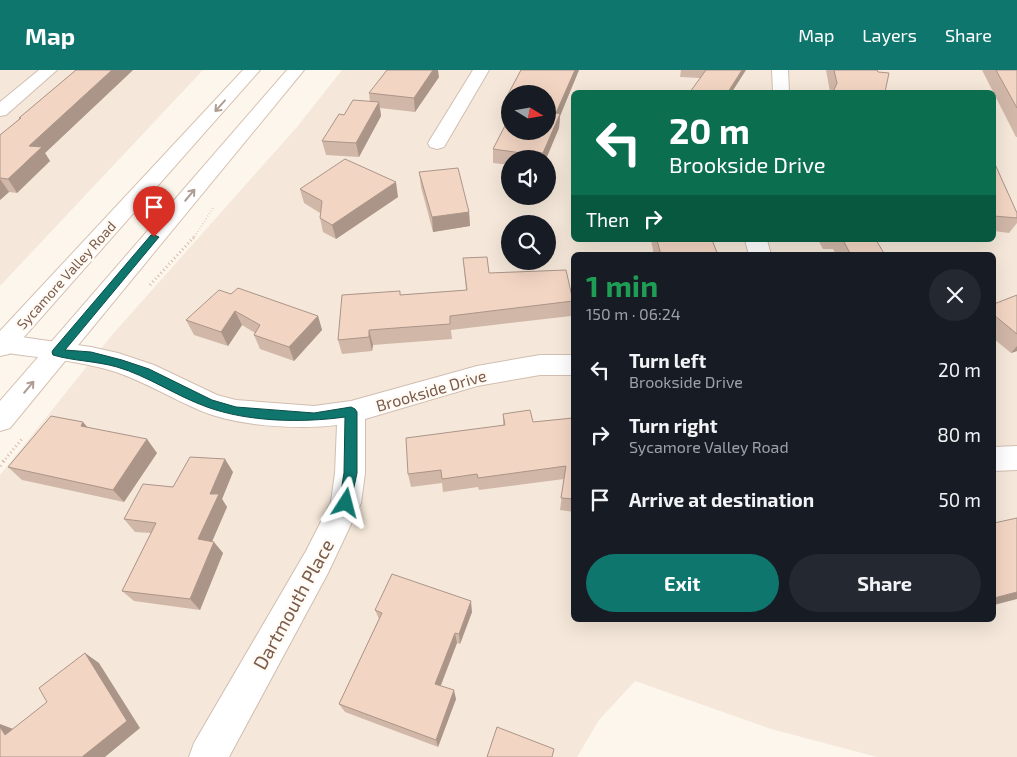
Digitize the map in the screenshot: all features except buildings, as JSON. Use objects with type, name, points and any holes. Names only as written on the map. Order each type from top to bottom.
[{"type":"street","points":[[0,111],[49,70]]},
{"type":"street","name":"Sycamore Valley Road","points":[[1,345],[252,70]]},
{"type":"street","points":[[0,420],[296,70]]},
{"type":"street","points":[[437,143],[481,70]]},
{"type":"street","points":[[780,70],[781,90]]},
{"type":"street","name":"Brookside Drive","points":[[1,345],[91,356],[118,363],[145,372],[209,403],[236,411],[314,417],[351,412],[477,376],[540,365],[571,365]]},
{"type":"street","name":"Dartmouth Place","points":[[208,757],[317,562],[342,510],[350,473],[351,412]]},
{"type":"street","points":[[996,460],[1017,458]]},
{"type":"shaded area","points":[[0,70],[203,70],[0,286]]},
{"type":"shaded area","points":[[342,70],[1017,70],[1017,757],[877,757],[771,729],[635,681],[599,720],[577,757],[0,757],[0,475],[112,335],[297,127]]},
{"type":"route","points":[[154,237],[57,352],[91,356],[118,363],[145,372],[209,403],[236,411],[277,416],[314,417],[351,412],[350,473],[346,503]]}]
